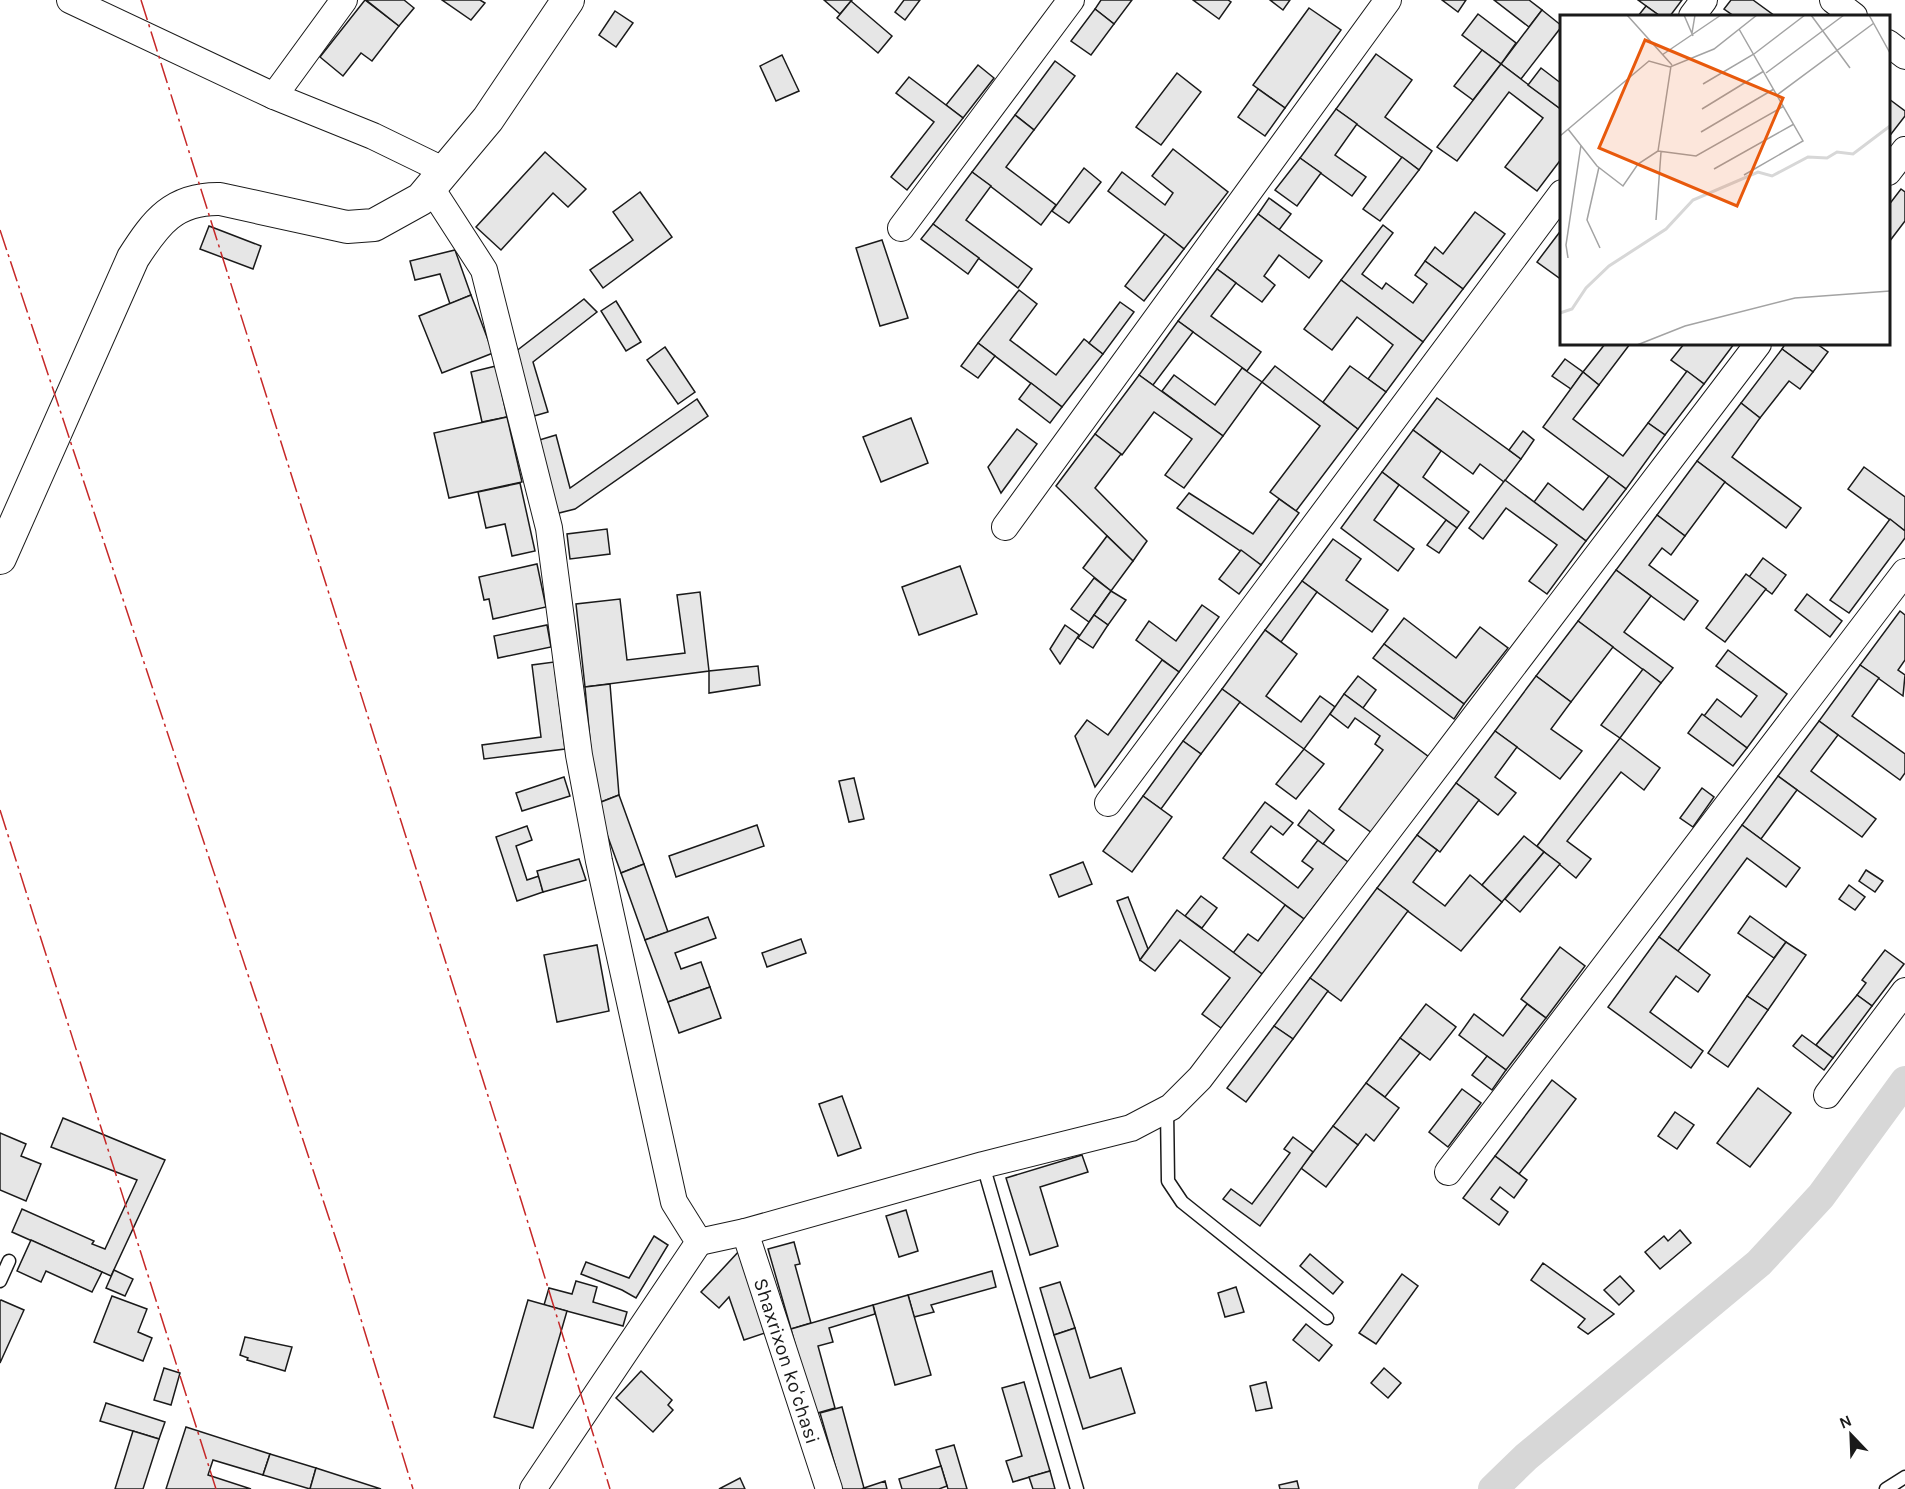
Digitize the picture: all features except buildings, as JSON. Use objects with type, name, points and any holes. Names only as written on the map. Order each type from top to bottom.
[{"type":"street","points":[[70,0],[274,96],[373,136],[438,180],[484,270],[549,528],[579,755],[599,861],[674,1202],[699,1242]]},
{"type":"street","points":[[274,96],[344,0]]},
{"type":"street","points":[[0,558],[133,258],[163,217],[200,199],[220,199],[347,227],[374,225],[421,199],[438,180],[488,120],[568,0]]},
{"type":"street","points":[[901,228],[1071,0]]},
{"type":"street","points":[[1005,527],[1388,0]]},
{"type":"street","points":[[1693,15],[1704,0]]},
{"type":"street","points":[[1833,0],[1853,15]]},
{"type":"street","points":[[1890,45],[1905,56]]},
{"type":"street","points":[[1890,169],[1905,150]]},
{"type":"street","points":[[1108,803],[1560,196]]},
{"type":"street","points":[[533,1489],[699,1242],[745,1232],[983,1165],[1131,1128],[1167,1109],[1200,1078],[1757,345]]},
{"type":"street","points":[[1448,1172],[1905,572]]},
{"type":"street","points":[[1827,1095],[1905,991]]},
{"type":"street","name":"Shaxrixon koʻchasi","points":[[745,1232],[829,1489]]},
{"type":"lane","points":[[1167,1109],[1168,1181],[1182,1203],[1327,1318]]},
{"type":"lane","points":[[983,1165],[1077,1489]]},
{"type":"lane","points":[[0,1281],[9,1261]]},
{"type":"lane","points":[[1886,1489],[1905,1477]]},
{"type":"waterway","points":[[1493,1489],[1526,1457],[1759,1263],[1821,1196],[1905,1081]]},
{"type":"power","points":[[141,0],[521,1200],[610,1489]]},
{"type":"power","points":[[0,230],[340,1251],[413,1489]]},
{"type":"power","points":[[0,810],[216,1489]]}]
